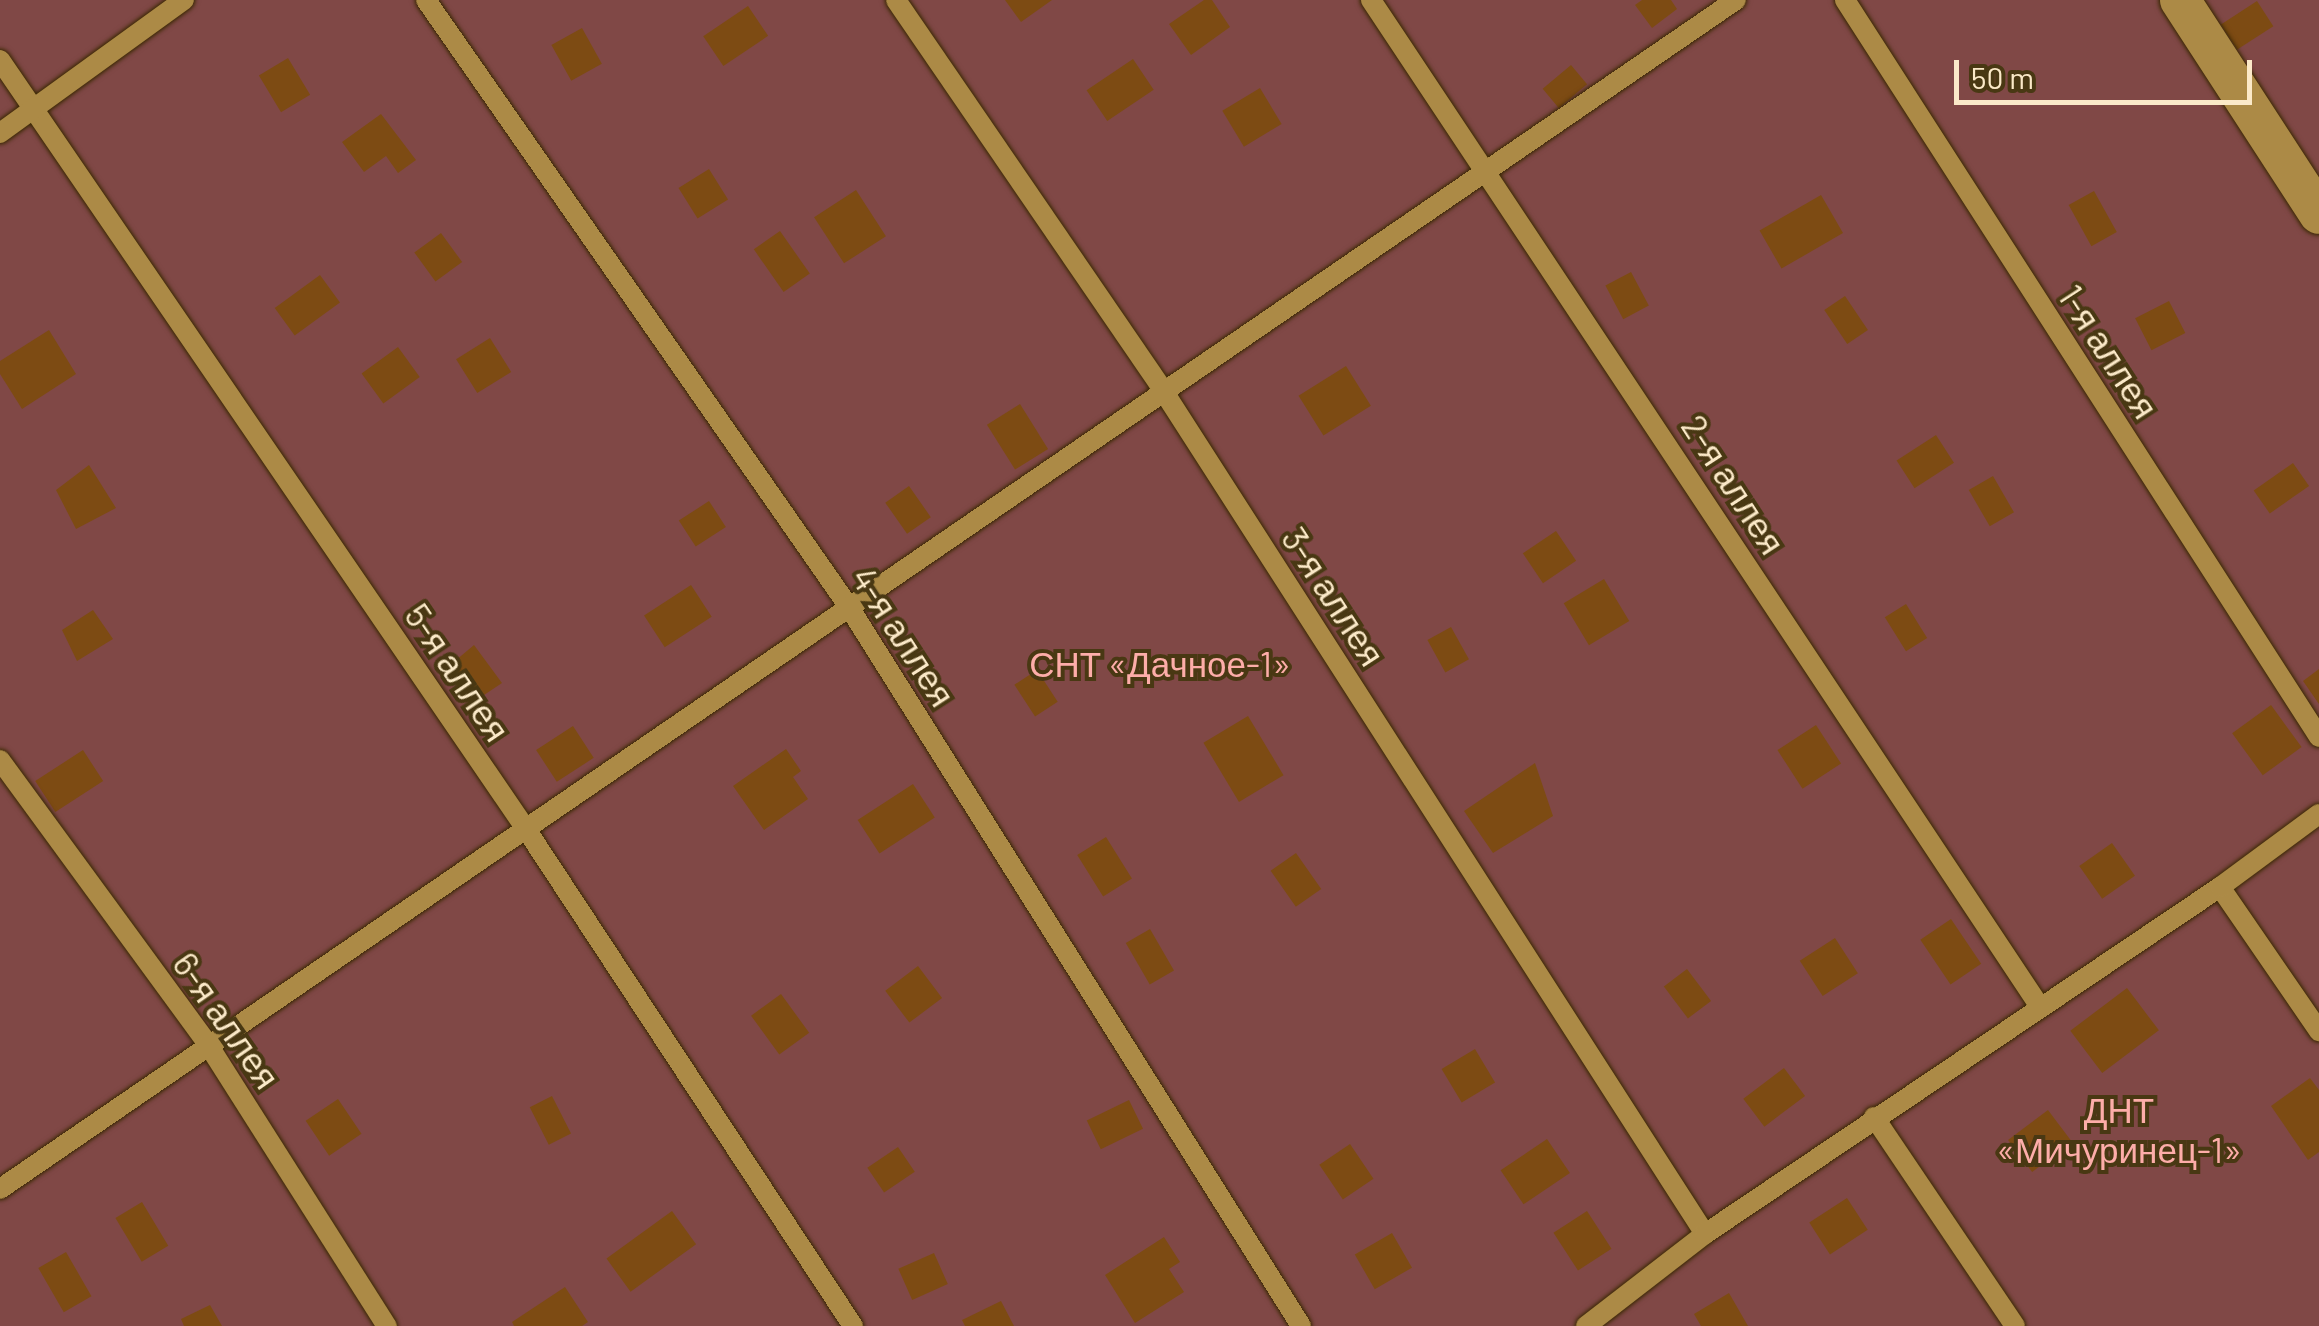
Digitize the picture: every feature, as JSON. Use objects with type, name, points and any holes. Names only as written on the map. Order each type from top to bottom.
[{"type":"street","points":[[2180,0],[2319,214]]},
{"type":"lane","points":[[0,132],[184,0]]},
{"type":"lane","name":"4-я аллея","points":[[426,0],[849,607],[1302,1326]]},
{"type":"lane","name":"3-я аллея","points":[[896,0],[1164,392],[1705,1234]]},
{"type":"lane","name":"2-я аллея","points":[[1371,0],[1488,170],[2040,1007]]},
{"type":"lane","points":[[0,1188],[1736,0]]},
{"type":"lane","name":"1-я аллея","points":[[1845,0],[2319,737]]},
{"type":"lane","name":"5-я аллея","points":[[0,60],[526,829],[853,1326]]},
{"type":"lane","name":"6-я аллея","points":[[0,760],[209,1046],[387,1326]]},
{"type":"lane","points":[[1586,1326],[1705,1234],[2220,887],[2319,814]]},
{"type":"lane","points":[[2220,887],[2319,1030]]},
{"type":"lane","points":[[1874,1117],[2015,1326]]},
{"type":"green space","name":"СНТ «Дачное-1»","points":[[0,0],[2319,0],[2319,1326],[0,1326]]},
{"type":"building","points":[[1005,0],[1052,0],[1021,22]]},
{"type":"building","points":[[1204,0],[1212,0],[1230,27],[1191,55],[1169,24]]},
{"type":"building","points":[[1642,0],[1671,0],[1677,9],[1652,28],[1635,5]]},
{"type":"building","points":[[2257,1],[2273,26],[2237,50],[2221,24]]},
{"type":"building","points":[[748,6],[768,36],[723,66],[703,36]]},
{"type":"building","points":[[582,28],[602,64],[571,81],[551,45]]},
{"type":"building","points":[[288,58],[310,95],[281,112],[259,76]]},
{"type":"building","points":[[1133,59],[1154,90],[1107,121],[1087,90]]},
{"type":"building","points":[[1571,65],[1587,84],[1559,108],[1543,89]]},
{"type":"building","points":[[1260,88],[1282,124],[1244,147],[1222,111]]},
{"type":"building","points":[[381,114],[416,160],[398,173],[386,156],[364,172],[342,142]]},
{"type":"building","points":[[709,169],[728,200],[698,219],[678,188]]},
{"type":"building","points":[[856,190],[886,236],[844,263],[814,217]]},
{"type":"building","points":[[2094,191],[2117,232],[2091,246],[2069,205]]},
{"type":"building","points":[[1821,195],[1843,233],[1782,269],[1760,230]]},
{"type":"building","points":[[780,231],[810,274],[784,292],[754,249]]},
{"type":"building","points":[[441,233],[462,262],[435,282],[414,252]]},
{"type":"building","points":[[1631,272],[1649,306],[1623,319],[1605,286]]},
{"type":"building","points":[[320,275],[340,303],[295,335],[275,308]]},
{"type":"building","points":[[1845,296],[1868,330],[1847,344],[1824,310]]},
{"type":"building","points":[[2169,301],[2185,333],[2151,350],[2135,318]]},
{"type":"building","points":[[49,330],[76,374],[22,409],[0,374],[0,361]]},
{"type":"building","points":[[490,338],[511,372],[477,393],[456,359]]},
{"type":"building","points":[[398,347],[420,377],[383,403],[362,373]]},
{"type":"building","points":[[1346,366],[1371,406],[1323,436],[1299,396]]},
{"type":"building","points":[[1020,404],[1048,449],[1015,470],[987,425]]},
{"type":"building","points":[[1936,435],[1954,463],[1915,488],[1897,461]]},
{"type":"building","points":[[2293,463],[2309,486],[2270,513],[2254,491]]},
{"type":"building","points":[[89,465],[116,508],[76,529],[56,490]]},
{"type":"building","points":[[1993,476],[2014,512],[1990,526],[1969,490]]},
{"type":"building","points":[[909,486],[931,517],[907,534],[885,503]]},
{"type":"building","points":[[709,501],[726,527],[696,547],[679,521]]},
{"type":"building","points":[[1556,531],[1576,561],[1543,583],[1523,553]]},
{"type":"building","points":[[1604,579],[1629,621],[1589,645],[1564,603]]},
{"type":"building","points":[[691,585],[712,617],[665,647],[644,615]]},
{"type":"building","points":[[1906,604],[1927,638],[1906,651],[1885,617]]},
{"type":"building","points":[[93,610],[113,639],[77,661],[62,630]]},
{"type":"building","points":[[1451,627],[1469,659],[1445,672],[1427,640]]},
{"type":"building","points":[[474,645],[502,683],[472,703],[449,666]]},
{"type":"building","points":[[2319,669],[2319,704],[2303,681]]},
{"type":"building","points":[[1037,670],[1058,702],[1035,717],[1014,685]]},
{"type":"building","points":[[2271,705],[2302,747],[2263,775],[2232,733]]},
{"type":"building","points":[[1248,716],[1284,775],[1239,802],[1203,743]]},
{"type":"building","points":[[1816,725],[1841,764],[1802,789],[1777,750]]},
{"type":"building","points":[[573,726],[594,758],[557,782],[536,750]]},
{"type":"building","points":[[786,749],[801,771],[793,777],[808,799],[764,830],[733,786]]},
{"type":"building","points":[[83,750],[103,781],[55,812],[35,781]]},
{"type":"building","points":[[1535,763],[1553,816],[1493,853],[1464,811]]},
{"type":"building","points":[[913,784],[935,818],[879,853],[858,820]]},
{"type":"building","points":[[1106,837],[1132,879],[1103,897],[1077,855]]},
{"type":"building","points":[[2112,843],[2135,876],[2102,899],[2079,866]]},
{"type":"building","points":[[1296,853],[1321,889],[1296,907],[1271,871]]},
{"type":"building","points":[[1951,919],[1981,964],[1951,984],[1920,940]]},
{"type":"building","points":[[1150,929],[1174,971],[1150,985],[1126,943]]},
{"type":"building","points":[[1835,938],[1858,973],[1823,996],[1800,961]]},
{"type":"building","points":[[918,966],[942,998],[909,1023],[885,991]]},
{"type":"building","points":[[1687,969],[1711,1001],[1688,1018],[1664,986]]},
{"type":"building","points":[[2127,988],[2159,1030],[2102,1073],[2070,1031]]},
{"type":"building","points":[[781,994],[809,1033],[779,1055],[751,1016]]},
{"type":"building","points":[[1475,1049],[1495,1082],[1462,1103],[1442,1069]]},
{"type":"building","points":[[1784,1068],[1805,1096],[1764,1127],[1743,1099]]},
{"type":"building","points":[[2310,1078],[2319,1090],[2319,1152],[2308,1160],[2271,1106]]},
{"type":"building","points":[[552,1096],[571,1133],[549,1145],[530,1107]]},
{"type":"building","points":[[338,1099],[361,1134],[329,1156],[306,1121]]},
{"type":"building","points":[[1129,1100],[1143,1129],[1101,1149],[1087,1121]]},
{"type":"building","points":[[2048,1110],[2072,1142],[2032,1172],[2008,1140]]},
{"type":"building","points":[[1547,1139],[1570,1173],[1524,1204],[1501,1170]]},
{"type":"building","points":[[1350,1144],[1373,1179],[1343,1200],[1319,1165]]},
{"type":"building","points":[[898,1147],[915,1172],[884,1193],[867,1168]]},
{"type":"building","points":[[1847,1198],[1868,1230],[1830,1254],[1809,1223]]},
{"type":"building","points":[[142,1202],[168,1246],[142,1262],[115,1218]]},
{"type":"building","points":[[672,1211],[696,1244],[631,1292],[606,1259]]},
{"type":"building","points":[[1587,1211],[1612,1249],[1578,1271],[1553,1233]]},
{"type":"building","points":[[1392,1233],[1412,1268],[1375,1289],[1355,1254]]},
{"type":"building","points":[[1164,1237],[1180,1262],[1169,1269],[1184,1292],[1135,1323],[1105,1275]]},
{"type":"building","points":[[66,1252],[92,1296],[64,1312],[38,1268]]},
{"type":"building","points":[[934,1253],[948,1284],[912,1300],[898,1269]]},
{"type":"building","points":[[565,1287],[588,1322],[582,1326],[514,1326],[512,1322]]},
{"type":"building","points":[[1729,1293],[1748,1326],[1701,1326],[1694,1314]]},
{"type":"building","points":[[1001,1301],[1014,1326],[965,1326],[962,1320]]},
{"type":"building","points":[[210,1305],[222,1326],[184,1326],[181,1319]]},
{"type":"park label","name":"ДНТ «Мичуринец-1»","points":[[2119,1129]]}]
